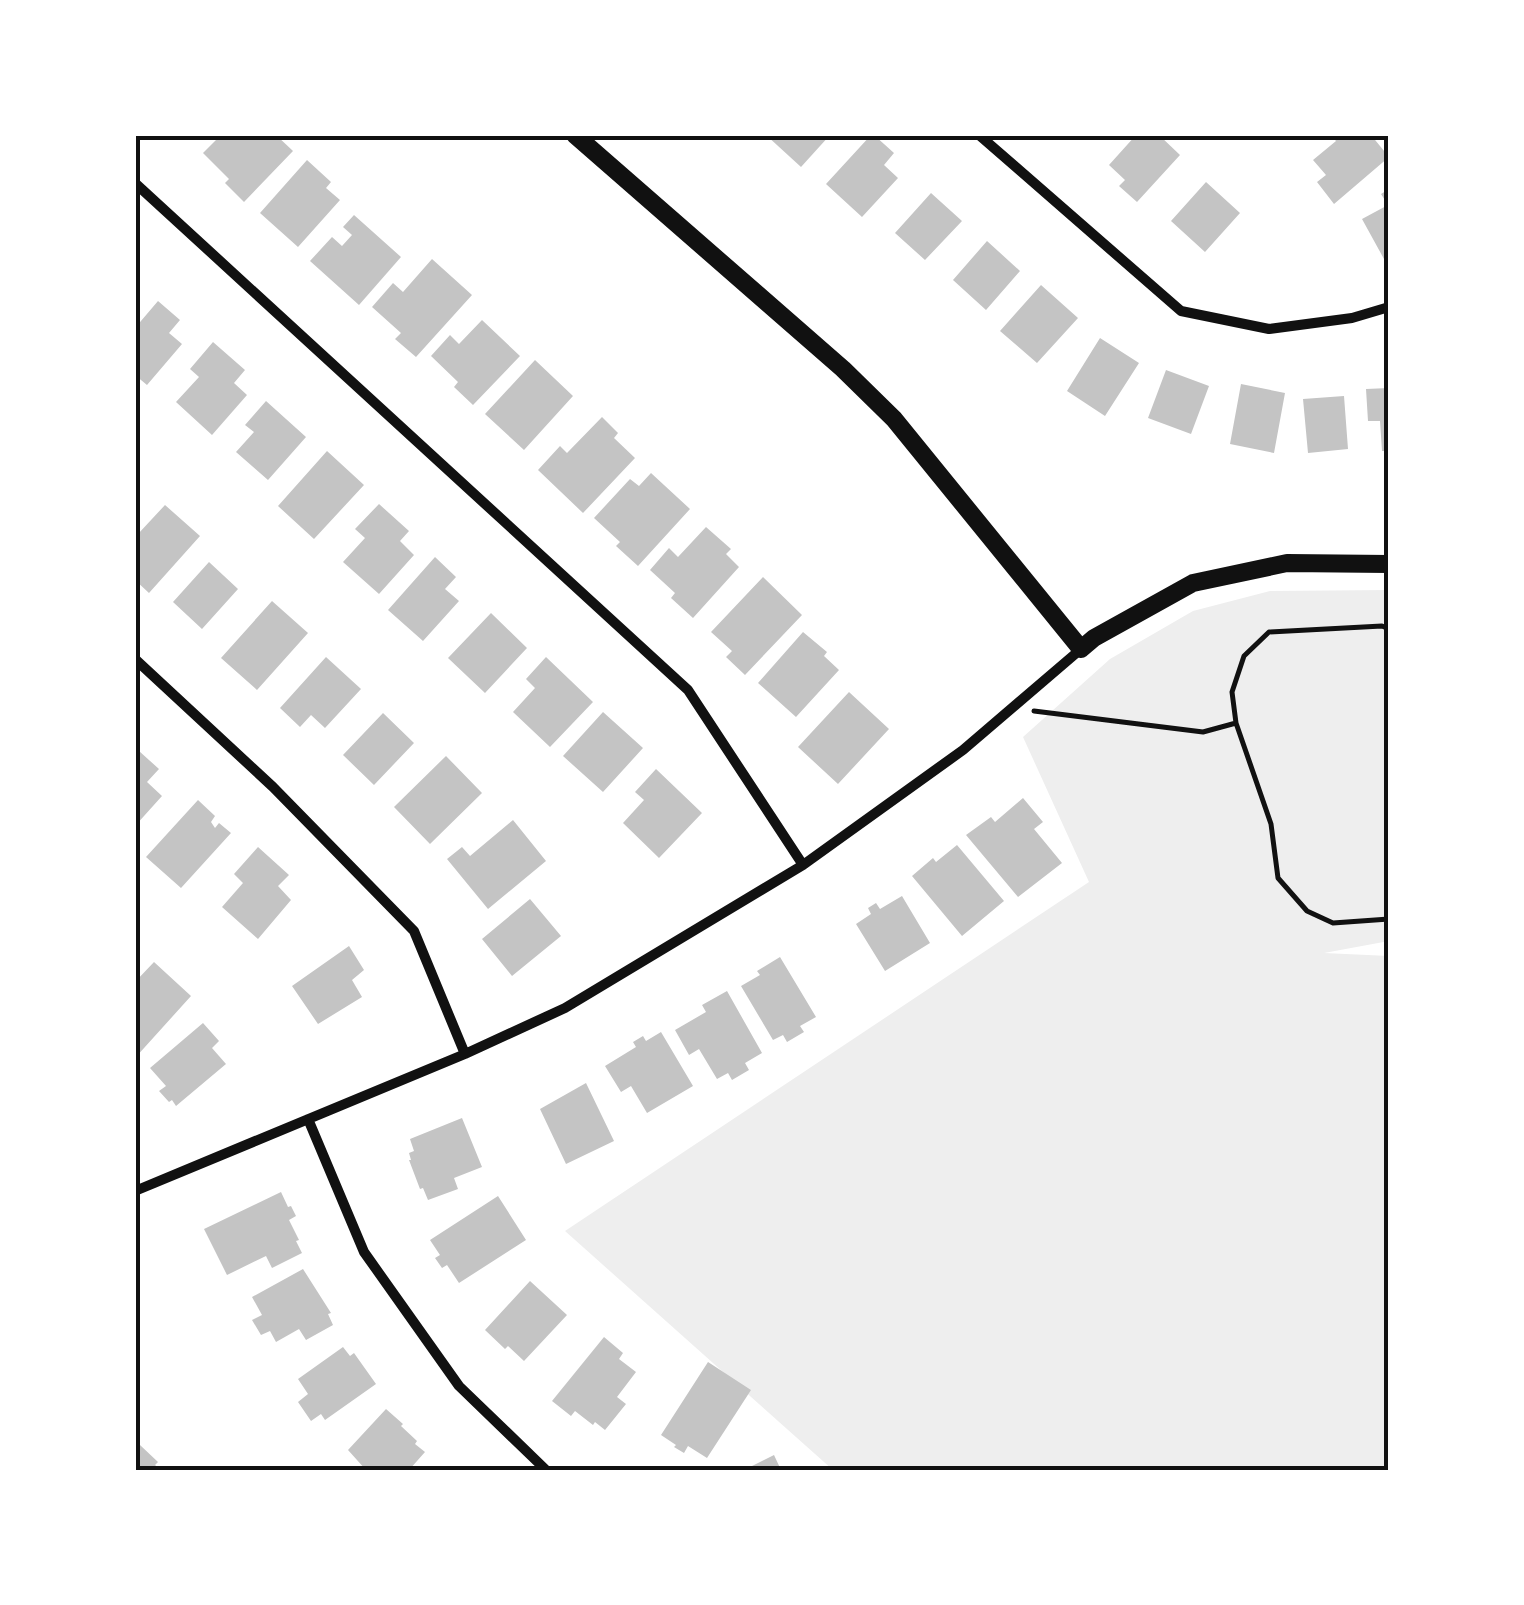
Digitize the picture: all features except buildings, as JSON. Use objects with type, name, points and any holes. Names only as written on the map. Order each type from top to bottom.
[{"type":"street","points":[[576,135],[843,369],[894,419],[1081,649]]},
{"type":"street","points":[[979,135],[1181,311],[1269,329],[1352,318],[1389,307]]},
{"type":"street","points":[[135,182],[688,690],[803,865]]},
{"type":"street","points":[[135,1175],[137,1190],[464,1054],[564,1008],[803,865],[963,750],[1094,638],[1193,583],[1287,563],[1389,564]]},
{"type":"street","points":[[135,658],[273,787],[414,930],[464,1054]]},
{"type":"street","points":[[308,1118],[364,1252],[459,1386],[546,1470]]},
{"type":"path","points":[[1389,630],[1382,626],[1270,632],[1244,656],[1232,692],[1236,723],[1271,824],[1278,878],[1307,911],[1333,923],[1389,919]]},
{"type":"path","points":[[1012,708],[1203,732],[1236,723]]},
{"type":"shaded area","points":[[1389,590],[1389,941],[1324,953],[1389,956],[1389,1470],[833,1470],[565,1231],[1089,882],[1023,737],[1110,659],[1193,611],[1270,591]]}]
